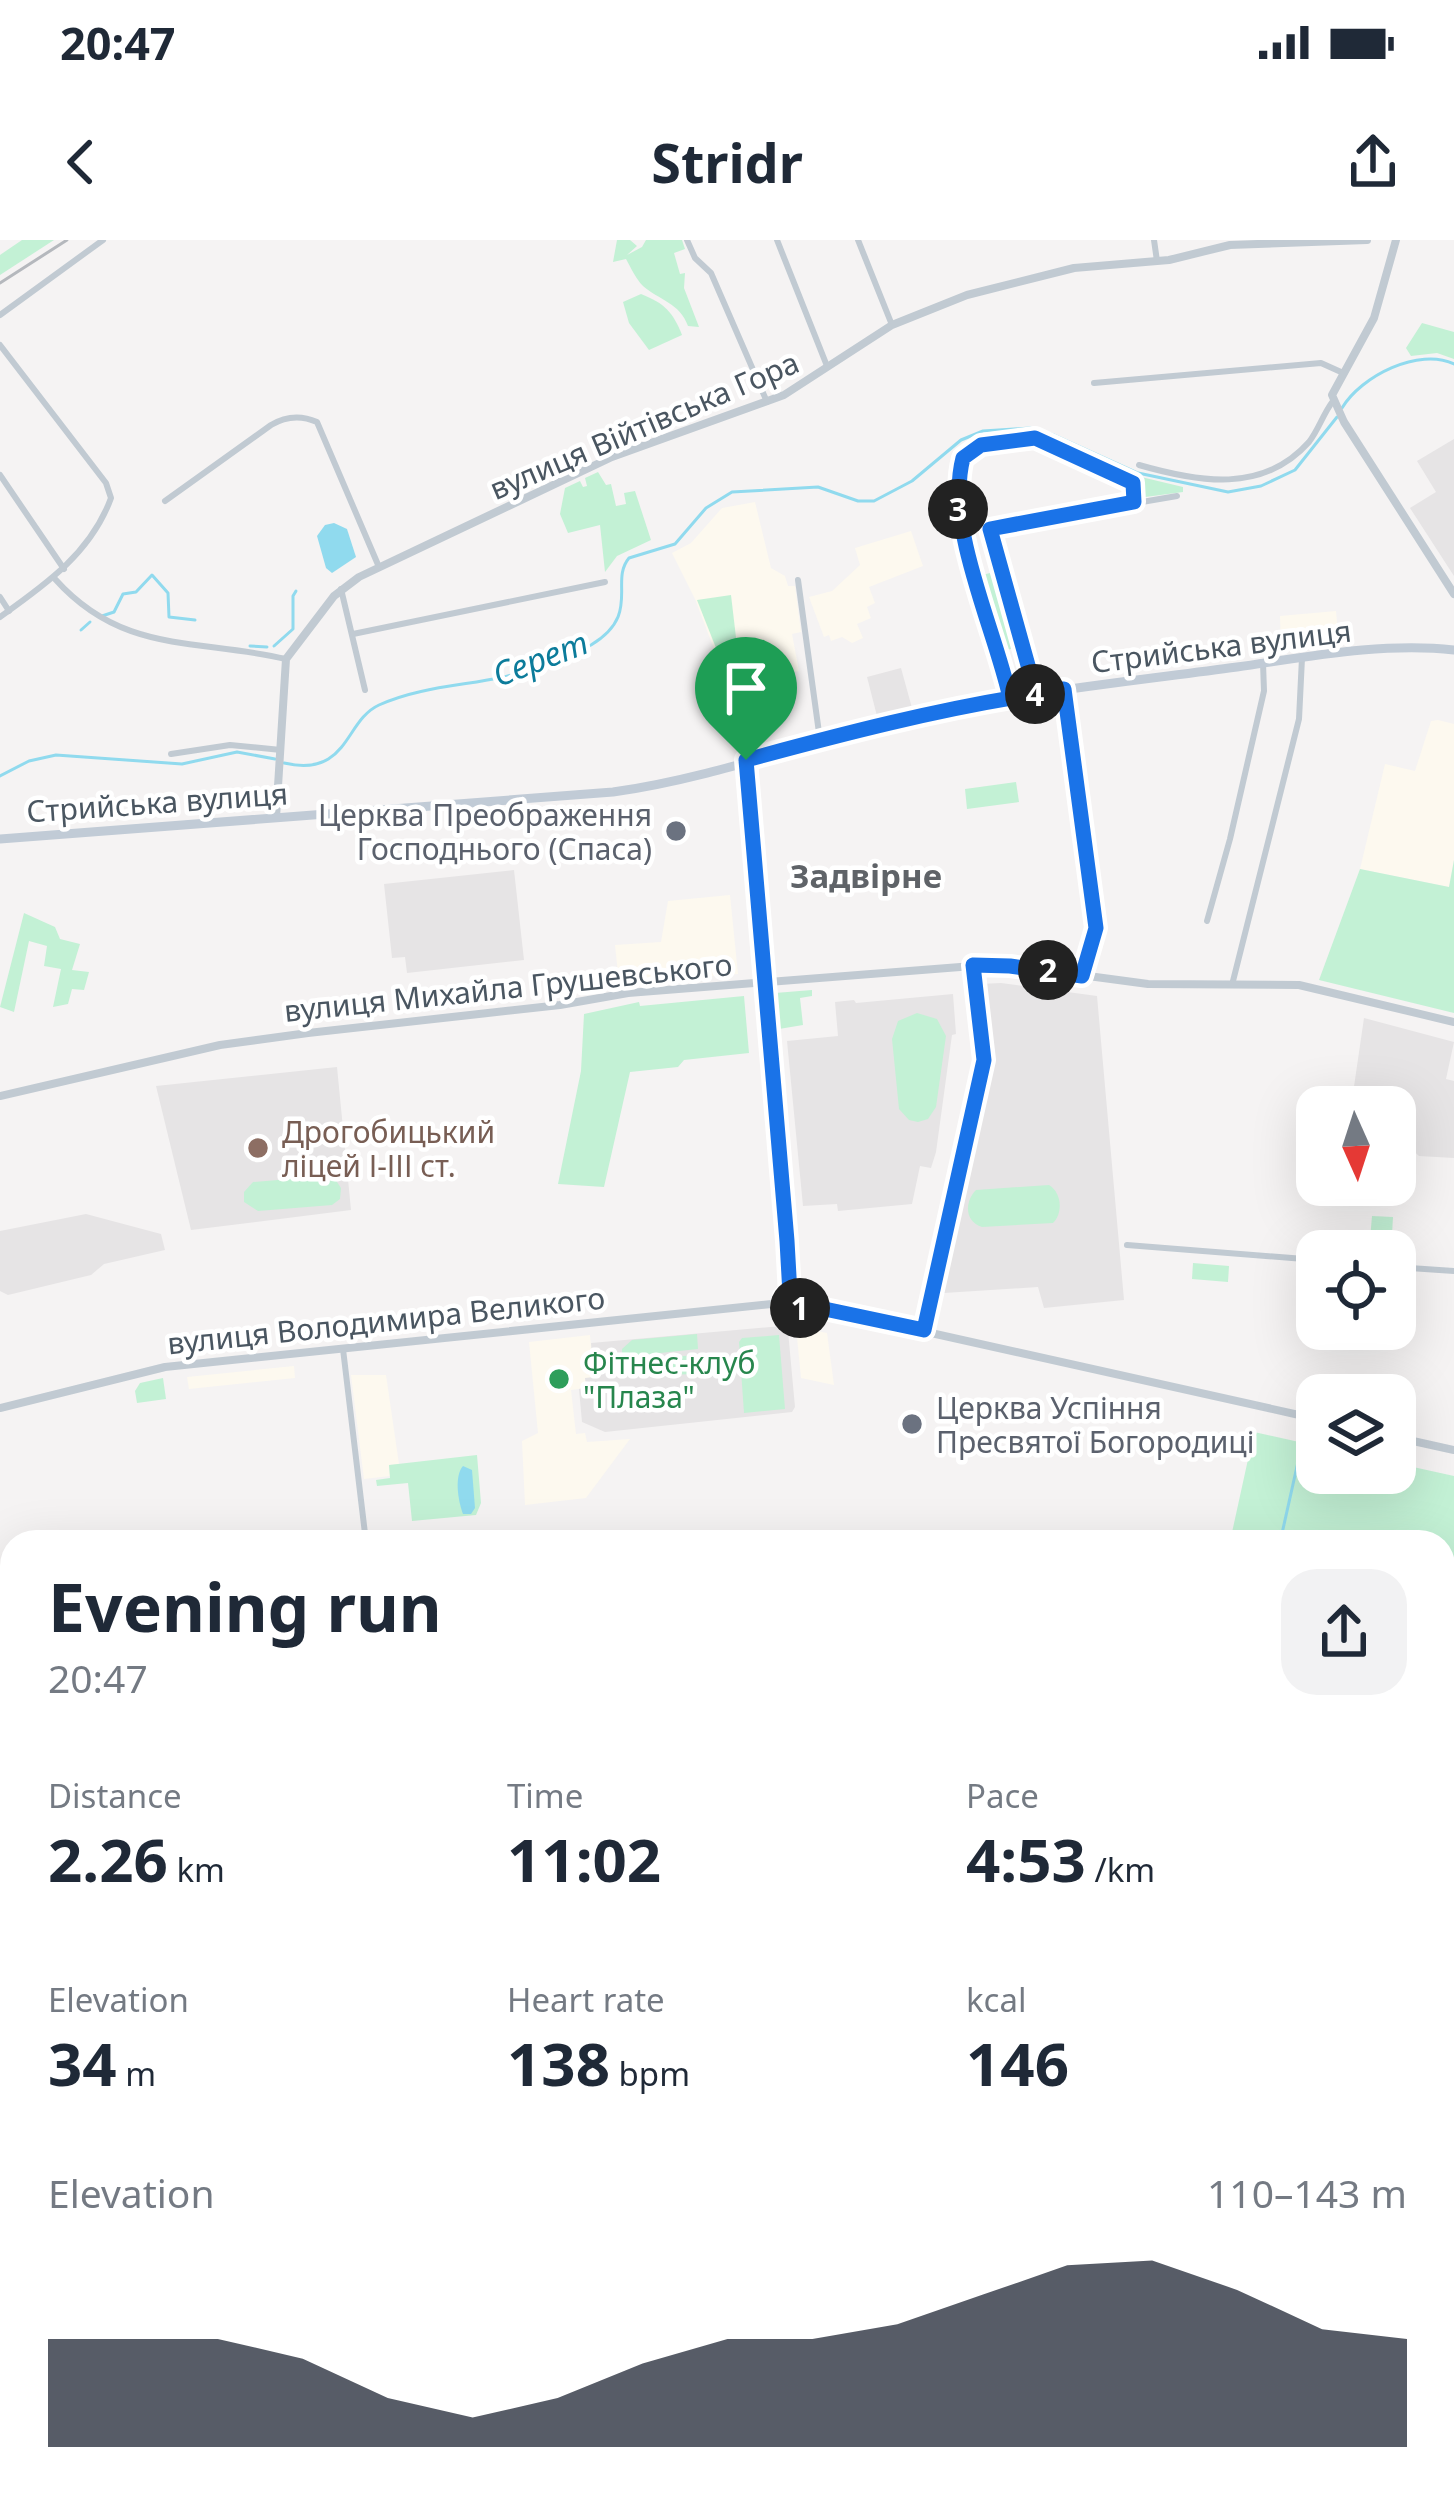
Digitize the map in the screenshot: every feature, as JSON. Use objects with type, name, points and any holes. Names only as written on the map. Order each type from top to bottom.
[{"type":"main road","name":"Стрийська вулиця","points":[[0,839],[621,791],[1010,698],[1302,658],[1412,647],[1454,650]]},
{"type":"street","points":[[0,315],[103,240]]},
{"type":"street","points":[[687,240],[695,258],[711,273],[767,402]]},
{"type":"street","points":[[776,240],[828,370]]},
{"type":"street","points":[[859,240],[892,325]]},
{"type":"street","points":[[1154,240],[1157,261]]},
{"type":"street","name":"вулиця Війтівська Гора","points":[[286,659],[341,589],[379,566],[594,465],[767,402],[828,370],[892,325],[967,295],[1060,271],[1157,261],[1230,245],[1367,240]]},
{"type":"street","points":[[1396,240],[1374,318],[1333,388],[1334,404],[1454,594]]},
{"type":"street","points":[[0,345],[106,482],[111,499],[88,540],[56,580],[0,617]]},
{"type":"street","points":[[1094,383],[1321,363],[1341,373]]},
{"type":"street","points":[[1139,465],[1218,480],[1262,475],[1312,439],[1334,404]]},
{"type":"street","points":[[165,501],[277,421],[311,419],[317,422],[379,566]]},
{"type":"street","points":[[1010,698],[960,519],[957,496],[963,458],[981,445],[1035,438],[1131,480],[1134,502]]},
{"type":"street","points":[[0,475],[64,569]]},
{"type":"street","points":[[1036,694],[990,529],[1177,496]]},
{"type":"street","points":[[56,580],[88,612],[121,630],[286,659],[275,818]]},
{"type":"street","points":[[798,580],[820,740]]},
{"type":"street","points":[[353,634],[604,582]]},
{"type":"street","points":[[341,589],[365,689]]},
{"type":"street","points":[[0,597],[9,611]]},
{"type":"street","points":[[1232,986],[1298,719],[1302,658]]},
{"type":"street","points":[[1207,920],[1264,691],[1263,663]]},
{"type":"street","points":[[1064,689],[1096,928],[1082,976]]},
{"type":"street","points":[[171,754],[230,746],[280,753]]},
{"type":"street","points":[[746,760],[790,1294],[782,1303]]},
{"type":"street","points":[[924,1330],[984,1060],[973,965]]},
{"type":"street","name":"вулиця Михайла Грушевського","points":[[0,1096],[220,1045],[628,993],[973,965],[1148,984],[1313,987],[1454,1022]]},
{"type":"street","points":[[1127,1245],[1296,1258]]},
{"type":"street","points":[[1416,1268],[1454,1271]]},
{"type":"street","points":[[790,1294],[798,1296],[801,1304],[1296,1415]]},
{"type":"street","name":"вулиця Володимира Великого","points":[[0,1408],[165,1367],[782,1303],[790,1314],[801,1304]]},
{"type":"street","points":[[343,1348],[365,1530]]},
{"type":"street","points":[[1416,1442],[1454,1450]]},
{"type":"shaded area","points":[[1454,439],[1454,576],[1410,508],[1436,492],[1417,461]]},
{"type":"shaded area","points":[[755,502],[771,568],[785,576],[788,586],[795,586],[801,632],[792,634],[799,671],[777,675],[778,687],[735,694],[672,553],[691,543],[722,508]]},
{"type":"shaded area","points":[[911,531],[923,566],[869,587],[875,603],[867,607],[871,618],[857,624],[863,638],[852,643],[842,637],[831,641],[829,635],[824,637],[809,597],[832,591],[860,565],[855,548]]},
{"type":"shaded area","points":[[1336,611],[1339,643],[1281,651],[1280,616]]},
{"type":"shaded area","points":[[901,668],[912,708],[877,716],[867,677]]},
{"type":"shaded area","points":[[1431,721],[1454,724],[1454,860],[1449,887],[1360,869],[1385,764],[1415,771]]},
{"type":"shaded area","points":[[514,870],[524,960],[407,973],[405,957],[392,958],[384,884]]},
{"type":"shaded area","points":[[730,895],[738,974],[619,983],[615,945],[661,942],[668,901]]},
{"type":"shaded area","points":[[980,984],[1097,996],[1124,1300],[1044,1308],[1038,1287],[944,1293],[973,1116],[988,1062]]},
{"type":"shaded area","points":[[953,994],[956,1034],[952,1035],[936,1152],[931,1168],[920,1166],[912,1204],[838,1211],[837,1204],[803,1206],[787,1041],[838,1036],[835,1002]]},
{"type":"shaded area","points":[[1364,1018],[1454,1042],[1446,1079],[1454,1081],[1454,1158],[1416,1153],[1416,1086],[1354,1086]]},
{"type":"shaded area","name":"Дрогобицький ліцей І-ІІІ ст.","points":[[337,1067],[351,1210],[191,1230],[156,1086]]},
{"type":"shaded area","points":[[86,1214],[161,1234],[165,1250],[104,1264],[91,1275],[8,1295],[0,1291],[0,1231]]},
{"type":"shaded area","points":[[782,1326],[788,1331],[792,1412],[605,1432],[582,1422],[579,1389],[586,1387],[585,1378],[594,1377],[591,1343]]},
{"type":"shaded area","points":[[796,1327],[827,1333],[834,1385],[801,1378]]},
{"type":"shaded area","points":[[590,1335],[594,1377],[586,1388],[571,1390],[576,1434],[585,1433],[587,1442],[630,1439],[586,1498],[525,1505],[522,1441],[538,1433],[529,1342]]},
{"type":"shaded area","points":[[294,1366],[295,1378],[189,1389],[187,1377]]},
{"type":"shaded area","points":[[351,1375],[386,1375],[399,1464],[389,1465],[390,1476],[364,1479]]},
{"type":"green space","points":[[22,240],[54,240],[0,275],[0,255]]},
{"type":"green space","points":[[617,240],[630,240],[637,246],[627,255],[646,240],[682,240],[685,249],[674,253],[680,274],[685,273],[684,288],[699,327],[688,326],[674,307],[643,286],[626,259],[613,262]]},
{"type":"green space","points":[[641,294],[667,309],[682,335],[649,350],[629,323],[623,302]]},
{"type":"green space","points":[[1422,323],[1454,332],[1454,359],[1437,353],[1411,356],[1406,348]]},
{"type":"green space","points":[[598,472],[606,485],[611,484],[616,506],[626,504],[624,493],[635,491],[651,540],[617,556],[605,572],[600,525],[568,533],[560,514],[565,488],[580,481],[587,486],[585,478]]},
{"type":"green space","points":[[1137,476],[1183,487],[1183,492],[1138,498]]},
{"type":"green space","points":[[998,571],[1022,646],[1003,651],[978,576]]},
{"type":"green space","points":[[731,595],[737,646],[716,648],[697,600]]},
{"type":"green space","points":[[1016,782],[1019,802],[967,809],[965,789]]},
{"type":"green space","points":[[1454,860],[1454,1013],[1319,980],[1360,869],[1449,887]]},
{"type":"green space","points":[[24,913],[55,927],[60,939],[80,944],[72,970],[89,972],[84,990],[72,989],[68,1004],[53,1007],[61,969],[44,966],[47,946],[29,941],[14,1012],[0,1007]]},
{"type":"green space","points":[[812,990],[812,996],[800,998],[803,1025],[779,1029],[775,993]]},
{"type":"green space","points":[[744,996],[749,1053],[630,1072],[604,1187],[558,1184],[581,1071],[584,1014],[639,1002],[640,1006]]},
{"type":"green space","points":[[917,1013],[937,1019],[946,1036],[936,1107],[928,1119],[918,1122],[899,1109],[892,1039],[898,1021]]},
{"type":"green space","points":[[326,1176],[341,1188],[340,1199],[332,1205],[258,1211],[244,1202],[244,1192],[253,1182]]},
{"type":"green space","points":[[1049,1185],[1060,1203],[1053,1223],[982,1227],[969,1216],[969,1200],[976,1190]]},
{"type":"green space","points":[[1372,1216],[1393,1217],[1392,1230],[1371,1230]]},
{"type":"green space","points":[[1193,1263],[1229,1266],[1228,1282],[1192,1279]]},
{"type":"green space","points":[[341,1323],[334,1337],[293,1342],[293,1329]]},
{"type":"green space","points":[[697,1334],[698,1349],[622,1357],[622,1349],[632,1340]]},
{"type":"green space","points":[[779,1335],[785,1409],[744,1413],[739,1342]]},
{"type":"green space","points":[[696,1355],[699,1374],[657,1375],[660,1358]]},
{"type":"green space","points":[[163,1378],[166,1399],[137,1403],[135,1391],[140,1383]]},
{"type":"green space","points":[[1254,1432],[1296,1441],[1296,1494],[1416,1494],[1416,1468],[1454,1476],[1454,1530],[1233,1530]]},
{"type":"green space","points":[[477,1455],[481,1503],[476,1515],[412,1521],[408,1483],[377,1486],[376,1480],[390,1478],[389,1465]]},
{"type":"water","points":[[325,525],[347,529],[356,557],[332,573],[326,568],[317,536]]},
{"type":"water","points":[[463,1466],[472,1470],[475,1508],[471,1514],[463,1514],[458,1496]]},
{"type":"waterway","name":"Серет","points":[[1342,408],[1363,385],[1392,368],[1424,359],[1454,364]]},
{"type":"waterway","name":"Серет","points":[[284,763],[321,763],[343,746],[368,713],[394,699],[510,676],[591,645],[616,622],[629,558],[675,544],[706,508],[732,492],[818,487],[858,501],[874,501],[912,481],[961,440],[983,431],[1030,428],[1138,473],[1228,492],[1261,486],[1295,470],[1337,417]]},
{"type":"waterway","points":[[102,616],[114,612],[123,594],[136,592],[152,575],[168,593],[169,617],[195,620]]},
{"type":"waterway","points":[[274,646],[293,629],[296,591]]},
{"type":"waterway","points":[[81,630],[90,622]]},
{"type":"waterway","points":[[250,646],[267,647]]},
{"type":"waterway","name":"Серет","points":[[0,776],[29,761],[56,755],[182,764],[237,752],[275,759]]},
{"type":"waterway","points":[[1283,1530],[1296,1471]]},
{"type":"railway","points":[[0,283],[67,240]]},
{"type":"place","name":"Церква Преображення Господнього (Спаса)","points":[[676,831]]},
{"type":"place","name":"Дрогобицький ліцей І-ІІІ ст.","points":[[258,1148]]},
{"type":"place","name":"Фітнес-клуб \"Плаза\"","points":[[559,1379]]},
{"type":"place","name":"Церква Успіння Пресвятої Богородиці","points":[[912,1424]]},
{"type":"district","name":"Задвірне","points":[[866,875]]},
{"type":"route","points":[[746,760],[787,1241],[790,1294],[782,1305],[790,1314],[801,1304],[924,1330],[984,1060],[973,965],[1082,976],[1096,934],[1064,689],[1010,698],[960,519],[960,470],[963,458],[981,445],[1035,438],[1131,480],[1134,502],[990,529],[1000,570],[1024,646],[1036,694],[905,718],[746,760]]}]
